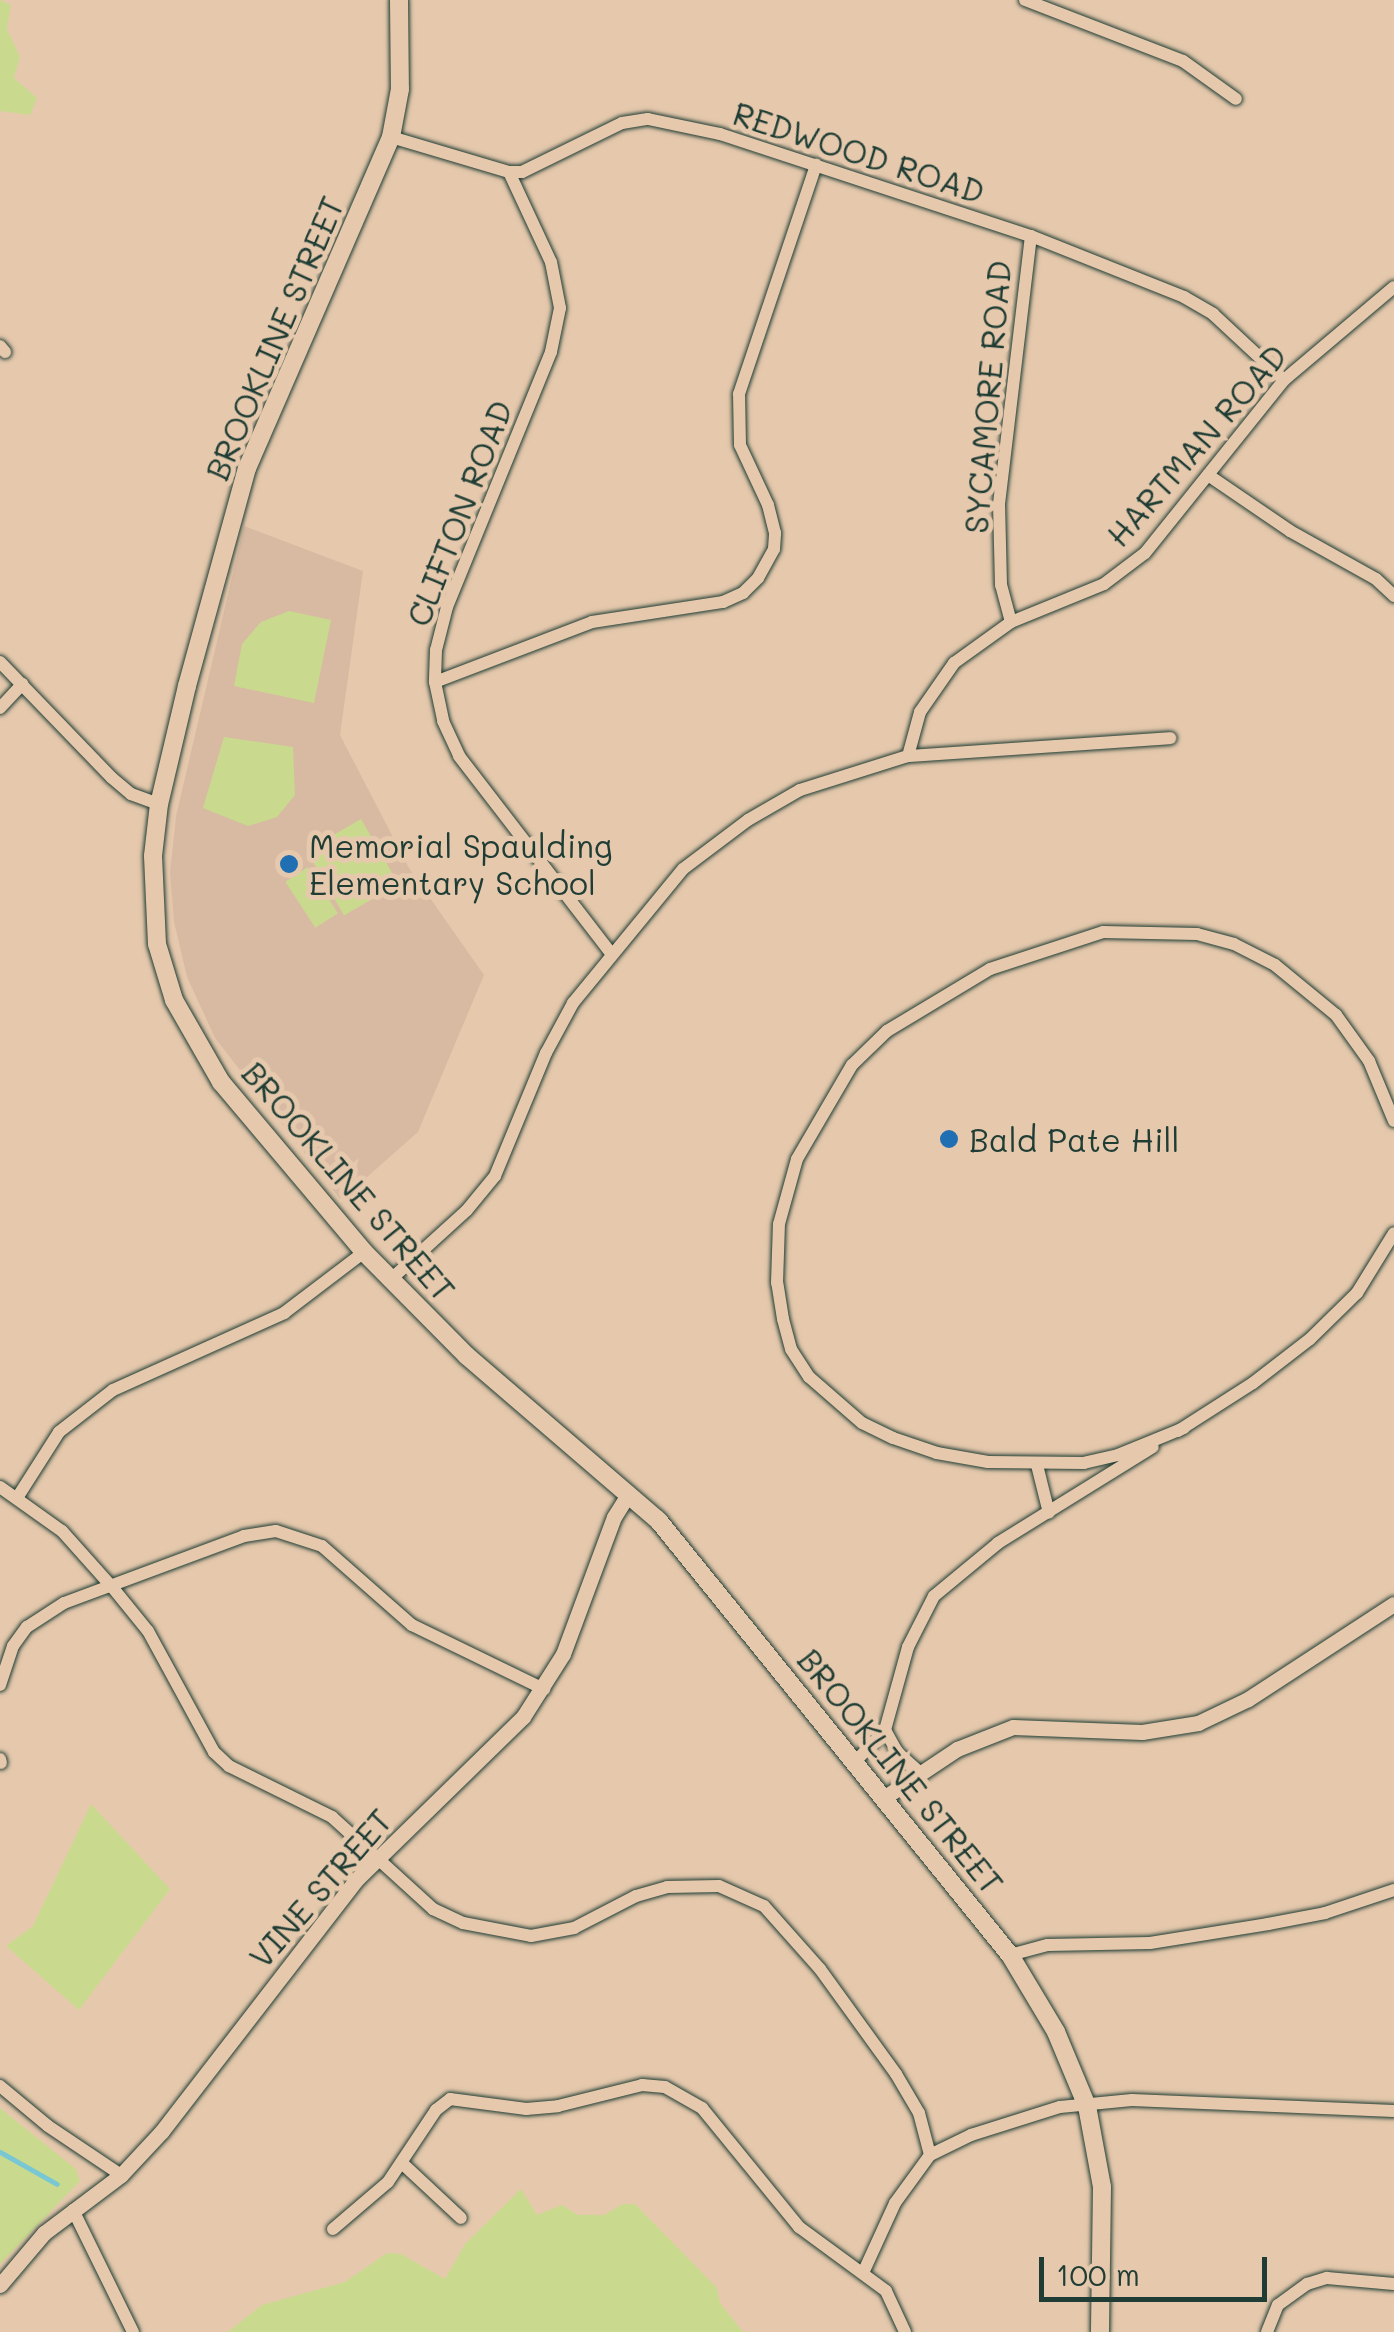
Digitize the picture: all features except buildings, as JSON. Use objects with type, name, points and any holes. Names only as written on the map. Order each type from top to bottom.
[{"type":"main road","name":"BROOKLINE STREET","points":[[399,0],[400,89],[391,136],[247,468],[160,804],[153,856],[157,944],[174,1000],[221,1082],[364,1252],[467,1356],[629,1493],[722,1596],[1010,1955],[1056,2032],[1088,2106],[1102,2186],[1100,2332]]},
{"type":"street","points":[[1025,0],[1183,61],[1236,98]]},
{"type":"street","name":"REDWOOD ROAD","points":[[509,172],[536,168],[622,123],[648,119],[720,134],[1031,236],[1184,297],[1213,314],[1284,380]]},
{"type":"street","points":[[391,136],[509,172]]},
{"type":"street","points":[[436,682],[592,622],[722,602],[743,594],[767,566],[775,533],[768,506],[740,446],[738,394],[816,165]]},
{"type":"street","name":"CLIFTON ROAD","points":[[509,172],[551,262],[560,308],[551,352],[447,606],[436,650],[436,682],[443,721],[459,756],[610,952]]},
{"type":"street","name":"SYCAMORE ROAD","points":[[1011,622],[1001,585],[1000,504],[1031,236]]},
{"type":"street","name":"HARTMAN ROAD","points":[[908,756],[910,735],[931,691],[954,663],[1011,622],[1104,584],[1144,553],[1284,380],[1394,287]]},
{"type":"street","points":[[1208,474],[1274,522],[1376,578],[1394,596]]},
{"type":"street","points":[[0,662],[122,786],[160,804]]},
{"type":"street","points":[[0,708],[22,684]]},
{"type":"street","points":[[389,1281],[467,1210],[494,1176],[546,1053],[572,1003],[610,952],[683,869],[748,820],[800,790],[908,756],[1170,738]]},
{"type":"street","points":[[1184,1428],[1118,1455],[1037,1465],[937,1453],[893,1438],[832,1400],[792,1349],[777,1283],[780,1224],[798,1159],[852,1065],[886,1031],[990,969],[1103,932],[1198,934],[1234,944],[1275,964],[1336,1015],[1370,1061],[1394,1121]]},
{"type":"street","points":[[853,1764],[885,1730],[908,1647],[934,1596],[998,1543],[1253,1383],[1310,1339],[1357,1293],[1394,1233]]},
{"type":"street","points":[[17,1498],[59,1432],[113,1390],[284,1312],[364,1252]]},
{"type":"street","points":[[1037,1465],[1050,1512]]},
{"type":"street","points":[[0,1487],[62,1531],[148,1631],[214,1752],[229,1766],[332,1816],[378,1856],[400,1883],[433,1908],[463,1922],[531,1936],[574,1928],[636,1896],[667,1887],[718,1886],[764,1906],[788,1930],[896,2074],[919,2113],[930,2156]]},
{"type":"street","name":"VINE STREET","points":[[0,2286],[44,2232],[122,2174],[162,2131],[313,1931],[378,1856],[504,1737],[544,1690],[562,1654],[614,1517],[629,1493]]},
{"type":"street","points":[[0,1685],[12,1646],[26,1627],[64,1603],[113,1588],[244,1536],[288,1534],[322,1546],[412,1624],[544,1690]]},
{"type":"street","points":[[885,1798],[920,1772],[989,1733],[1013,1727],[1142,1732],[1198,1723],[1248,1699],[1394,1604]]},
{"type":"street","points":[[885,1730],[897,1752],[920,1772]]},
{"type":"street","points":[[1010,1955],[1048,1945],[1150,1943],[1268,1924],[1325,1914],[1394,1890]]},
{"type":"street","points":[[333,2230],[403,2164],[436,2110],[450,2098],[526,2108],[558,2106],[642,2085],[665,2086],[702,2108],[810,2238],[844,2265],[863,2273],[897,2307],[905,2332]]},
{"type":"street","points":[[0,2086],[48,2126],[122,2174]]},
{"type":"street","points":[[863,2273],[895,2202],[930,2156],[971,2135],[1017,2120],[1060,2107],[1132,2100],[1394,2111]]},
{"type":"street","points":[[403,2164],[461,2218]]},
{"type":"street","points":[[73,2210],[134,2332]]},
{"type":"street","points":[[1268,2332],[1278,2305],[1306,2284],[1327,2278],[1394,2284]]},
{"type":"shaded area","name":"Memorial Spaulding Elementary School","points":[[244,526],[363,571],[340,735],[409,868],[484,975],[418,1132],[341,1200],[215,1038],[187,977],[174,922],[170,872],[176,816]]},
{"type":"green space","points":[[0,0],[11,5],[7,29],[20,57],[14,78],[37,98],[30,115],[0,111]]},
{"type":"green space","points":[[289,611],[331,620],[314,703],[234,686],[242,644],[261,622]]},
{"type":"green space","points":[[224,737],[293,747],[295,795],[277,817],[248,826],[203,808]]},
{"type":"green space","points":[[361,819],[399,884],[344,915],[306,850]]},
{"type":"green space","points":[[308,867],[338,913],[315,928],[285,882]]},
{"type":"green space","points":[[91,1804],[170,1889],[79,2010],[6,1946],[33,1926]]},
{"type":"green space","points":[[0,2108],[76,2169],[80,2181],[0,2264]]},
{"type":"green space","points":[[521,2189],[537,2215],[562,2205],[578,2215],[604,2215],[623,2204],[635,2204],[717,2288],[720,2303],[743,2332],[228,2332],[262,2305],[345,2282],[387,2253],[401,2254],[445,2279],[465,2244]]},
{"type":"waterway","points":[[0,2152],[57,2184]]},
{"type":"place","name":"Memorial Spaulding Elementary School","points":[[289,864]]},
{"type":"place","name":"Bald Pate Hill","points":[[949,1139]]}]
